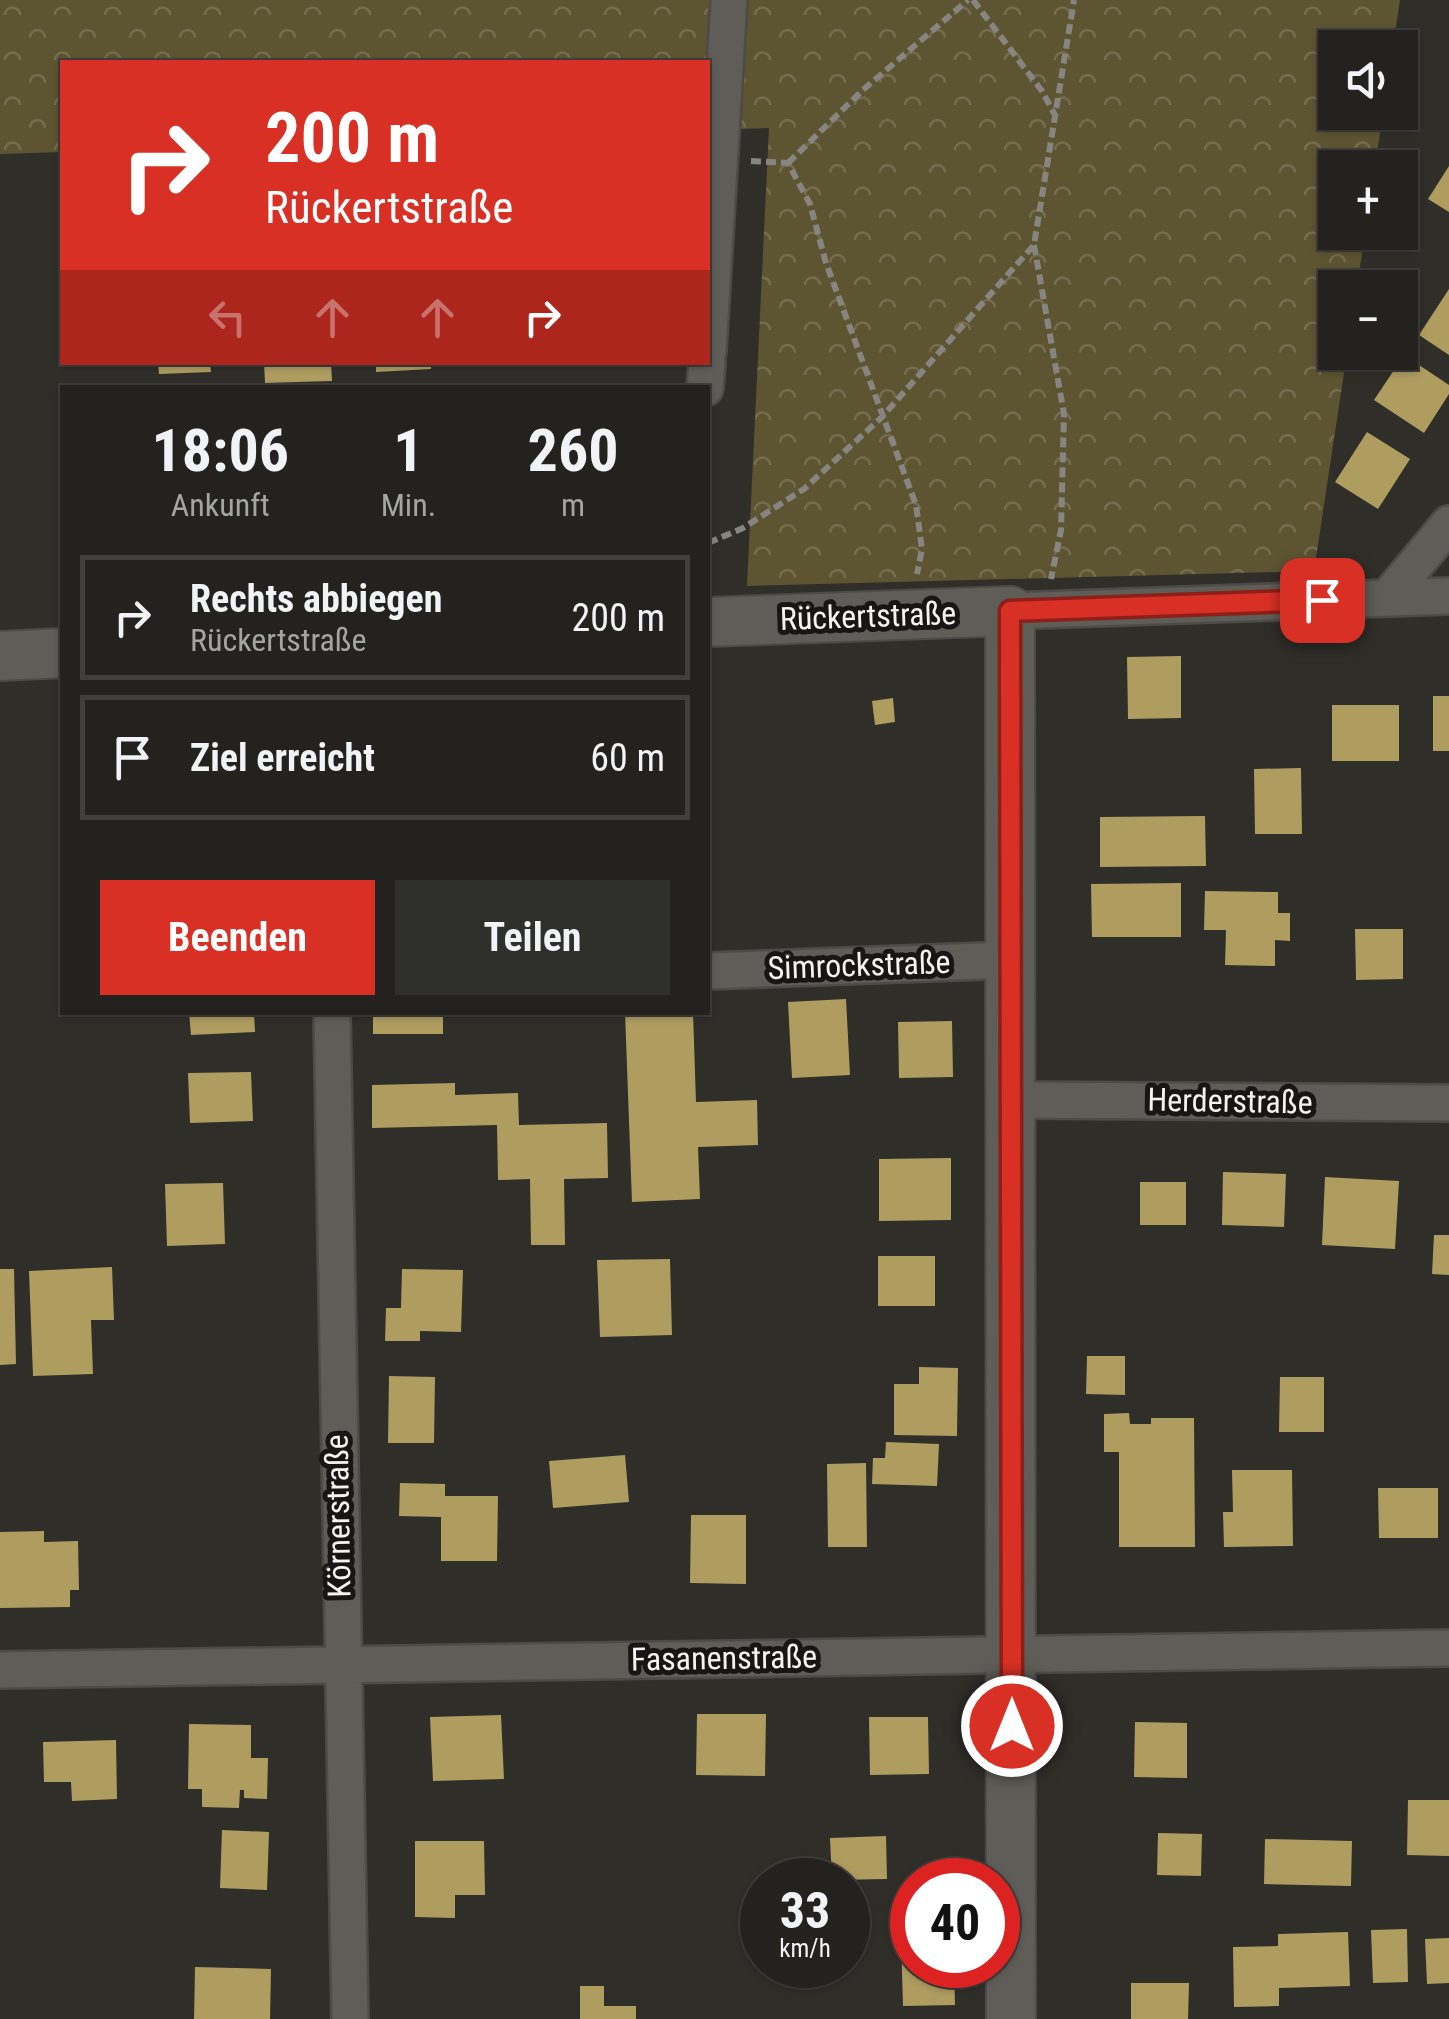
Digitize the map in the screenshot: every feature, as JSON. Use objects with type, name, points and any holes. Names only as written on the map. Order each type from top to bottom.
[{"type":"street","points":[[710,322],[729,0]]},
{"type":"street","points":[[1390,595],[1449,524]]},
{"type":"street","name":"Rückertstraße","points":[[710,622],[1390,595],[1449,596]]},
{"type":"street","points":[[1012,2019],[1011,960],[1028,610]]},
{"type":"street","points":[[0,656],[60,653]]},
{"type":"street","name":"Simrockstraße","points":[[710,970],[1011,960]]},
{"type":"street","name":"Körnerstraße","points":[[332,1015],[350,2019]]},
{"type":"street","name":"Herderstraße","points":[[1010,1100],[1449,1103]]},
{"type":"street","name":"Fasanenstraße","points":[[0,1670],[1449,1648]]},
{"type":"path","points":[[721,160],[788,163],[864,89],[970,0],[1042,91],[1056,118]]},
{"type":"path","points":[[1028,610],[1061,530],[1064,414],[1034,246],[1074,0]]},
{"type":"path","points":[[788,163],[810,204],[826,264],[916,505],[922,549],[910,614]]},
{"type":"path","points":[[710,542],[743,528],[804,489],[882,417],[1034,246]]},
{"type":"green space","points":[[0,0],[1400,0],[1396,30],[1318,30],[1318,130],[1380,130],[1378,150],[1318,150],[1318,250],[1362,250],[1360,270],[1318,270],[1318,370],[1344,370],[1314,571],[747,586],[769,128],[710,130],[710,60],[60,60],[60,152],[0,154]]},
{"type":"building","points":[[1449,166],[1449,212],[1428,199]]},
{"type":"building","points":[[1449,289],[1449,355],[1419,335]]},
{"type":"building","points":[[1418,364],[1449,385],[1449,394],[1424,433],[1374,400],[1394,370],[1418,370]]},
{"type":"building","points":[[158,365],[210,365],[211,372],[159,374]]},
{"type":"building","points":[[264,365],[331,365],[332,381],[265,383]]},
{"type":"building","points":[[376,365],[431,365],[431,369],[376,372]]},
{"type":"building","points":[[1367,432],[1410,459],[1378,509],[1335,482]]},
{"type":"building","points":[[1181,656],[1181,718],[1128,719],[1127,657]]},
{"type":"building","points":[[1433,696],[1449,696],[1449,751],[1433,751]]},
{"type":"building","points":[[893,698],[895,722],[875,725],[872,701]]},
{"type":"building","points":[[1332,705],[1399,705],[1399,761],[1332,761]]},
{"type":"building","points":[[1301,768],[1302,834],[1255,834],[1254,769]]},
{"type":"building","points":[[1205,816],[1206,866],[1100,867],[1100,817]]},
{"type":"building","points":[[1181,883],[1181,937],[1092,937],[1091,884]]},
{"type":"building","points":[[1205,891],[1278,892],[1278,913],[1290,913],[1290,941],[1275,940],[1275,966],[1225,965],[1226,930],[1204,930]]},
{"type":"building","points":[[1355,929],[1403,929],[1403,979],[1356,980]]},
{"type":"building","points":[[846,999],[850,1075],[792,1078],[788,1002]]},
{"type":"building","points":[[189,1015],[254,1015],[255,1032],[191,1035]]},
{"type":"building","points":[[373,1015],[443,1015],[443,1034],[373,1034]]},
{"type":"building","points":[[625,1015],[693,1015],[696,1102],[757,1100],[758,1145],[698,1147],[700,1199],[632,1202]]},
{"type":"building","points":[[952,1021],[953,1077],[899,1078],[898,1022]]},
{"type":"building","points":[[251,1072],[253,1121],[190,1123],[188,1073]]},
{"type":"building","points":[[455,1083],[455,1095],[518,1093],[519,1125],[607,1123],[608,1178],[564,1179],[565,1245],[531,1245],[530,1179],[498,1180],[497,1125],[372,1128],[372,1085]]},
{"type":"building","points":[[951,1158],[951,1220],[879,1221],[879,1159]]},
{"type":"building","points":[[1223,1172],[1286,1174],[1284,1227],[1222,1225]]},
{"type":"building","points":[[1325,1177],[1399,1181],[1395,1249],[1322,1245]]},
{"type":"building","points":[[1140,1182],[1186,1182],[1186,1225],[1140,1225]]},
{"type":"building","points":[[223,1183],[225,1244],[167,1246],[165,1184]]},
{"type":"building","points":[[1434,1235],[1449,1235],[1449,1275],[1432,1274]]},
{"type":"building","points":[[878,1256],[935,1256],[935,1306],[878,1306]]},
{"type":"building","points":[[670,1259],[672,1335],[600,1337],[597,1260]]},
{"type":"building","points":[[112,1267],[114,1320],[91,1320],[93,1374],[33,1376],[29,1271]]},
{"type":"building","points":[[0,1269],[14,1269],[16,1364],[0,1365]]},
{"type":"building","points":[[402,1269],[463,1270],[461,1332],[420,1331],[420,1341],[385,1341],[386,1308],[401,1308]]},
{"type":"building","points":[[1087,1356],[1125,1356],[1125,1395],[1086,1394]]},
{"type":"building","points":[[919,1367],[958,1368],[957,1436],[894,1435],[894,1384],[919,1384]]},
{"type":"building","points":[[389,1376],[435,1377],[434,1443],[388,1443]]},
{"type":"building","points":[[1280,1377],[1324,1377],[1324,1432],[1279,1432]]},
{"type":"building","points":[[1129,1413],[1130,1424],[1151,1424],[1151,1418],[1194,1418],[1195,1547],[1119,1547],[1119,1452],[1104,1452],[1104,1414]]},
{"type":"building","points":[[886,1442],[939,1444],[937,1486],[872,1484],[873,1458],[885,1458]]},
{"type":"building","points":[[625,1455],[629,1502],[553,1508],[549,1461]]},
{"type":"building","points":[[866,1463],[867,1547],[828,1547],[827,1464]]},
{"type":"building","points":[[1232,1470],[1292,1470],[1293,1546],[1224,1547],[1223,1512],[1233,1512]]},
{"type":"building","points":[[400,1483],[445,1484],[445,1496],[498,1496],[497,1561],[441,1561],[441,1517],[399,1516]]},
{"type":"building","points":[[1378,1488],[1438,1488],[1438,1538],[1379,1538]]},
{"type":"building","points":[[691,1515],[746,1515],[746,1584],[690,1583]]},
{"type":"building","points":[[44,1531],[44,1542],[78,1541],[79,1590],[70,1590],[70,1607],[0,1608],[0,1532]]},
{"type":"building","points":[[697,1714],[766,1714],[765,1776],[696,1775]]},
{"type":"building","points":[[501,1715],[504,1779],[433,1781],[430,1717]]},
{"type":"building","points":[[869,1717],[928,1717],[929,1774],[870,1775]]},
{"type":"building","points":[[1135,1722],[1187,1723],[1187,1778],[1134,1777]]},
{"type":"building","points":[[189,1724],[251,1725],[251,1758],[268,1758],[267,1799],[244,1798],[244,1790],[240,1790],[239,1808],[202,1807],[202,1789],[188,1789]]},
{"type":"building","points":[[116,1740],[117,1799],[72,1801],[71,1782],[44,1782],[43,1742]]},
{"type":"building","points":[[1408,1800],[1449,1800],[1449,1856],[1407,1855]]},
{"type":"building","points":[[222,1830],[269,1832],[267,1890],[220,1888]]},
{"type":"building","points":[[1158,1833],[1202,1834],[1201,1876],[1157,1875]]},
{"type":"building","points":[[886,1836],[887,1879],[870,1879],[870,1858],[831,1858],[830,1838]]},
{"type":"building","points":[[1265,1839],[1352,1841],[1351,1886],[1264,1884]]},
{"type":"building","points":[[415,1841],[484,1841],[485,1895],[455,1895],[455,1918],[415,1917]]},
{"type":"building","points":[[1407,1929],[1408,1982],[1373,1983],[1371,1930]]},
{"type":"building","points":[[1348,1932],[1350,1986],[1279,1988],[1279,2006],[1234,2007],[1233,1947],[1278,1946],[1278,1934]]},
{"type":"building","points":[[1449,1938],[1449,1983],[1427,1984],[1425,1939]]},
{"type":"building","points":[[195,1967],[271,1969],[270,2019],[194,2019]]},
{"type":"building","points":[[1131,1983],[1189,1983],[1188,2019],[1131,2019]]},
{"type":"building","points":[[580,1986],[604,1986],[604,2006],[636,2006],[636,2019],[580,2019]]},
{"type":"building","points":[[902,1988],[955,1988],[955,2005],[903,2006]]},
{"type":"route","points":[[1012,1726],[1010,611],[1322,600]]}]
